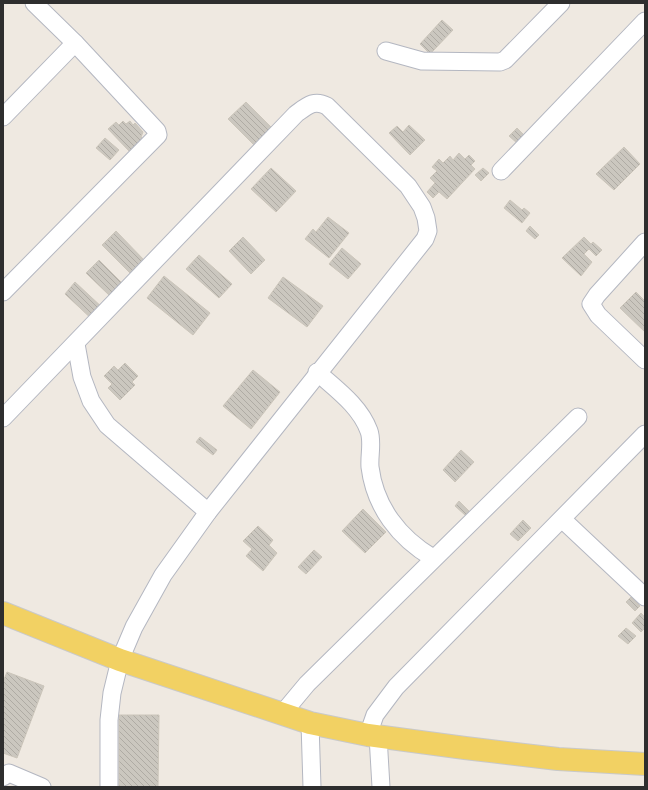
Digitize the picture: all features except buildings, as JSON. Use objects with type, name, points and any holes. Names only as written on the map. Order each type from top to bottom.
[{"type":"main road","points":[[3,613],[120,660],[310,723],[373,736],[558,759],[645,764]]},
{"type":"street","points":[[3,292],[158,135],[157,131],[75,43],[34,3]]},
{"type":"street","points":[[386,51],[422,61],[500,62],[505,60],[561,3]]},
{"type":"street","points":[[501,171],[645,21]]},
{"type":"street","points":[[3,117],[75,43]]},
{"type":"street","points":[[3,418],[76,344],[296,114],[314,102],[320,102],[327,106],[408,186],[422,207],[428,225],[425,238],[317,372],[208,512],[163,575],[134,627],[120,660],[112,693],[109,720],[109,787]]},
{"type":"street","points":[[645,242],[597,295],[592,304],[598,315],[645,360]]},
{"type":"street","points":[[76,344],[82,377],[91,401],[107,424],[208,512]]},
{"type":"street","points":[[317,372],[350,402],[366,423],[370,438],[372,483],[377,498],[387,515],[401,533],[414,546],[433,558]]},
{"type":"street","points":[[282,714],[307,684],[433,558],[578,417]]},
{"type":"street","points":[[381,787],[373,736],[375,715],[396,687],[645,434]]},
{"type":"street","points":[[562,519],[645,597]]},
{"type":"street","points":[[310,723],[312,787]]},
{"type":"street","points":[[3,777],[9,773],[42,787]]}]
